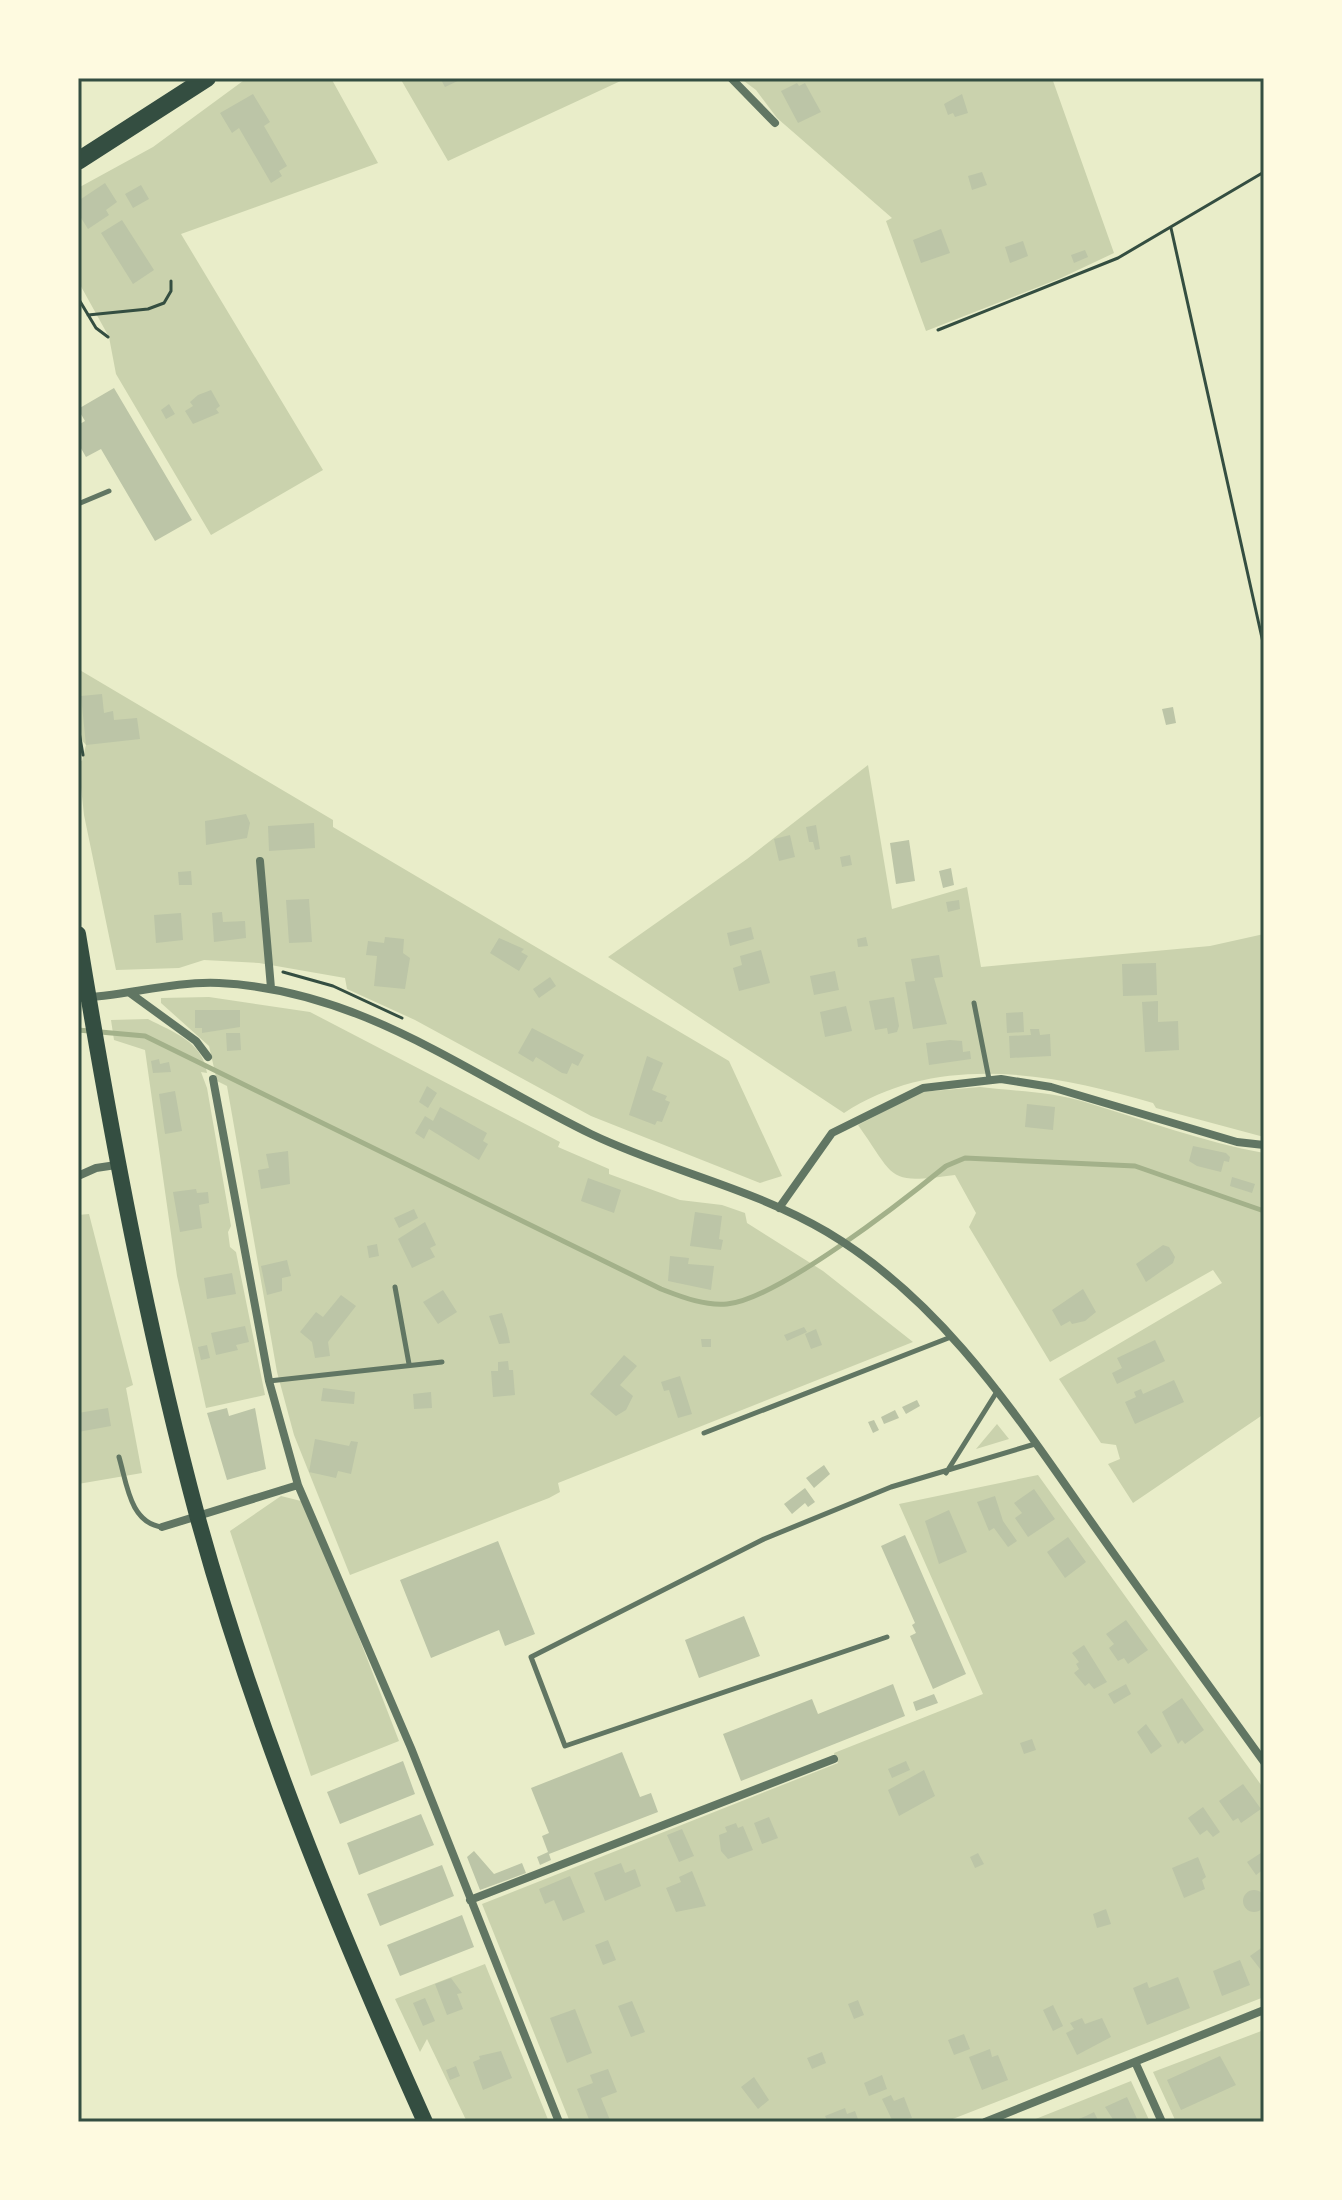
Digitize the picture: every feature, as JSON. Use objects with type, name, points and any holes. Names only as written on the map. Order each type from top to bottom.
[{"type":"main road","points":[[78,161],[207,78]]},
{"type":"main road","points":[[78,934],[116,1165],[154,1341],[198,1516],[253,1697],[304,1839],[361,1981],[425,2122]]},
{"type":"street","points":[[731,78],[775,123]]},
{"type":"street","points":[[260,861],[271,988]]},
{"type":"street","points":[[78,998],[130,993],[161,985],[203,983],[271,988],[355,1010],[590,1134],[779,1208],[825,1231],[911,1294],[998,1389],[1264,1762]]},
{"type":"street","points":[[130,993],[196,1041],[208,1057]]},
{"type":"street","points":[[213,1079],[269,1381],[298,1485],[411,1748],[559,2122]]},
{"type":"street","points":[[779,1208],[818,1148],[850,1121],[923,1088],[989,1080],[1051,1087],[1237,1142],[1264,1145]]},
{"type":"street","points":[[78,1176],[116,1165]]},
{"type":"street","points":[[162,1527],[298,1485]]},
{"type":"street","points":[[470,1900],[834,1759]]},
{"type":"street","points":[[985,2122],[1136,2064],[1264,2010]]},
{"type":"street","points":[[1136,2064],[1162,2122]]},
{"type":"lane","points":[[78,504],[109,491]]},
{"type":"lane","points":[[974,1003],[989,1080]]},
{"type":"lane","points":[[395,1287],[409,1364]]},
{"type":"lane","points":[[704,1433],[952,1337]]},
{"type":"lane","points":[[269,1381],[442,1362]]},
{"type":"lane","points":[[945,1474],[998,1389]]},
{"type":"lane","points":[[887,1637],[565,1746],[531,1657],[764,1539],[891,1487],[945,1474],[1036,1444]]},
{"type":"lane","points":[[119,1457],[139,1517],[148,1525],[162,1527]]},
{"type":"path","points":[[938,330],[1118,258],[1264,172]]},
{"type":"path","points":[[1171,228],[1264,647]]},
{"type":"path","points":[[88,315],[148,309],[164,303],[171,291],[171,281]]},
{"type":"path","points":[[78,298],[96,328],[108,337]]},
{"type":"path","points":[[78,726],[83,755]]},
{"type":"path","points":[[268,970],[295,974],[333,986],[414,1025]]},
{"type":"green space","points":[[247,78],[331,78],[378,163],[181,234],[323,470],[211,535],[116,374],[109,337],[78,281],[78,188],[153,147]]},
{"type":"green space","points":[[400,78],[627,78],[448,161]]},
{"type":"green space","points":[[740,78],[1052,78],[1114,253],[1061,278],[926,331],[886,221],[892,218],[777,118],[756,90]]},
{"type":"green space","points":[[78,669],[333,820],[333,827],[729,1061],[782,1176],[760,1183],[591,1116],[415,1020],[347,989],[345,978],[259,963],[204,960],[179,968],[116,970],[84,815],[78,759],[82,761],[86,745],[78,736]]},
{"type":"green space","points":[[868,765],[892,909],[967,887],[981,967],[1210,946],[1264,934],[1264,1137],[1156,1108],[1153,1103],[1115,1092],[1076,1083],[996,1074],[956,1075],[917,1081],[880,1094],[844,1113],[608,957],[747,859]]},
{"type":"green space","points":[[209,997],[310,1012],[560,1142],[558,1147],[609,1169],[609,1174],[680,1200],[722,1205],[745,1213],[747,1223],[823,1271],[913,1342],[558,1483],[560,1492],[549,1498],[350,1575],[294,1435],[277,1372],[227,1086],[217,1081],[209,1046],[161,1003],[161,998]]},
{"type":"green space","points":[[148,1019],[185,1039],[200,1053],[204,1062],[207,1073],[201,1072],[207,1088],[231,1226],[228,1232],[230,1247],[236,1252],[265,1395],[206,1408],[177,1276],[145,1050],[114,1040],[111,1020]]},
{"type":"green space","points":[[980,1087],[1073,1099],[1196,1137],[1264,1153],[1264,1414],[1133,1503],[1108,1464],[1120,1459],[1116,1445],[1101,1443],[1059,1379],[1222,1283],[1213,1270],[1050,1362],[969,1227],[976,1213],[955,1175],[916,1179],[895,1174],[858,1125],[921,1092]]},
{"type":"green space","points":[[89,1214],[133,1385],[126,1388],[142,1473],[78,1484],[78,1215]]},
{"type":"green space","points":[[997,1424],[1009,1439],[976,1449]]},
{"type":"green space","points":[[1038,1475],[1264,1789],[1264,1997],[945,2122],[570,2122],[482,1904],[838,1763],[834,1753],[983,1694],[899,1504]]},
{"type":"green space","points":[[281,1496],[301,1501],[310,1511],[399,1741],[311,1776],[230,1531]]},
{"type":"green space","points":[[485,1964],[549,2122],[467,2122],[427,2039],[420,2052],[395,1999]]},
{"type":"green space","points":[[1264,2030],[1264,2122],[1176,2122],[1153,2072]]},
{"type":"green space","points":[[1131,2081],[1150,2122],[1028,2122]]},
{"type":"building","points":[[440,78],[464,78],[445,87]]},
{"type":"building","points":[[797,83],[799,86],[805,83],[821,112],[798,123],[781,91]]},
{"type":"building","points":[[253,94],[270,122],[264,126],[287,166],[279,171],[282,176],[271,183],[239,128],[232,133],[220,113]]},
{"type":"building","points":[[962,94],[968,113],[955,117],[953,113],[948,115],[944,104]]},
{"type":"building","points":[[982,172],[987,185],[972,190],[968,176]]},
{"type":"building","points":[[105,183],[117,202],[106,210],[109,215],[88,229],[78,213],[78,201]]},
{"type":"building","points":[[141,185],[149,199],[133,208],[125,194]]},
{"type":"building","points":[[122,220],[154,270],[133,284],[101,233]]},
{"type":"building","points":[[941,229],[950,253],[921,263],[913,240]]},
{"type":"building","points":[[1023,241],[1028,256],[1010,263],[1005,247]]},
{"type":"building","points":[[1085,250],[1088,257],[1074,263],[1071,255]]},
{"type":"building","points":[[114,388],[192,520],[155,541],[101,449],[86,457],[78,443],[78,425],[85,421],[78,409]]},
{"type":"building","points":[[211,390],[220,406],[216,409],[219,413],[193,424],[185,411],[193,406],[190,402],[198,395]]},
{"type":"building","points":[[169,404],[175,414],[166,419],[161,410]]},
{"type":"building","points":[[102,694],[104,713],[113,711],[114,720],[137,718],[140,739],[86,745],[81,696]]},
{"type":"building","points":[[1173,707],[1176,723],[1166,725],[1162,709]]},
{"type":"building","points":[[246,814],[250,823],[247,838],[206,845],[205,821]]},
{"type":"building","points":[[314,823],[315,848],[269,851],[268,826]]},
{"type":"building","points":[[816,825],[820,849],[815,850],[813,842],[809,842],[806,827]]},
{"type":"building","points":[[790,835],[795,857],[779,861],[774,839]]},
{"type":"building","points":[[909,840],[915,881],[896,884],[890,843]]},
{"type":"building","points":[[850,855],[852,865],[842,867],[840,857]]},
{"type":"building","points":[[951,868],[954,885],[943,888],[939,871]]},
{"type":"building","points":[[191,871],[192,885],[179,885],[178,872]]},
{"type":"building","points":[[309,899],[312,942],[289,943],[286,900]]},
{"type":"building","points":[[959,900],[960,909],[948,912],[946,902]]},
{"type":"building","points":[[222,912],[223,922],[245,921],[246,938],[214,942],[212,913]]},
{"type":"building","points":[[181,913],[183,940],[156,943],[154,915]]},
{"type":"building","points":[[751,927],[754,939],[730,946],[727,933]]},
{"type":"building","points":[[385,937],[404,939],[403,953],[410,958],[405,989],[374,986],[377,956],[366,955],[368,941],[384,943]]},
{"type":"building","points":[[866,937],[868,946],[858,947],[857,939]]},
{"type":"building","points":[[499,938],[524,949],[521,952],[528,956],[519,971],[490,953]]},
{"type":"building","points":[[761,950],[770,983],[739,991],[733,968],[742,965],[740,956]]},
{"type":"building","points":[[939,955],[943,977],[934,978],[947,1024],[913,1029],[905,982],[915,981],[911,959]]},
{"type":"building","points":[[1156,963],[1157,995],[1123,996],[1122,964]]},
{"type":"building","points":[[835,971],[839,990],[814,995],[810,976]]},
{"type":"building","points":[[550,977],[556,986],[539,998],[533,989]]},
{"type":"building","points":[[894,997],[899,1026],[897,1032],[888,1034],[887,1028],[875,1030],[869,1001]]},
{"type":"building","points":[[1158,1001],[1158,1022],[1178,1021],[1179,1050],[1145,1052],[1142,1002]]},
{"type":"building","points":[[846,1006],[852,1031],[825,1037],[820,1012]]},
{"type":"building","points":[[195,1010],[240,1010],[240,1027],[202,1033],[202,1028],[195,1028]]},
{"type":"building","points":[[1023,1012],[1024,1032],[1007,1033],[1006,1013]]},
{"type":"building","points":[[532,1028],[584,1055],[578,1066],[572,1063],[567,1074],[562,1073],[536,1057],[533,1062],[518,1053]]},
{"type":"building","points":[[1030,1029],[1039,1029],[1040,1035],[1050,1034],[1051,1056],[1010,1058],[1009,1036],[1031,1035]]},
{"type":"building","points":[[226,1033],[240,1033],[241,1050],[227,1051]]},
{"type":"building","points":[[962,1041],[963,1052],[970,1051],[971,1059],[929,1065],[926,1043]]},
{"type":"building","points":[[647,1056],[663,1063],[652,1090],[667,1096],[665,1100],[670,1102],[662,1122],[657,1121],[655,1125],[629,1115]]},
{"type":"building","points":[[159,1059],[160,1064],[169,1062],[171,1072],[153,1073],[151,1061]]},
{"type":"building","points":[[427,1086],[437,1093],[428,1108],[419,1102]]},
{"type":"building","points":[[175,1091],[182,1131],[165,1134],[159,1094]]},
{"type":"building","points":[[1027,1104],[1055,1107],[1053,1130],[1025,1127]]},
{"type":"building","points":[[440,1107],[487,1133],[483,1141],[488,1144],[479,1160],[429,1129],[424,1139],[415,1133],[425,1116],[433,1121]]},
{"type":"building","points":[[1193,1146],[1226,1153],[1230,1157],[1229,1162],[1224,1161],[1221,1172],[1197,1166],[1189,1161]]},
{"type":"building","points":[[288,1151],[290,1184],[261,1189],[258,1170],[269,1168],[266,1154]]},
{"type":"building","points":[[1232,1177],[1255,1184],[1252,1193],[1230,1186]]},
{"type":"building","points":[[588,1178],[621,1190],[614,1213],[581,1201]]},
{"type":"building","points":[[196,1189],[197,1193],[208,1192],[209,1203],[199,1205],[202,1228],[180,1232],[173,1192]]},
{"type":"building","points":[[414,1209],[418,1218],[399,1228],[394,1218]]},
{"type":"building","points":[[695,1212],[722,1216],[721,1250],[690,1246]]},
{"type":"building","points":[[425,1222],[436,1245],[430,1248],[435,1257],[412,1268],[398,1239]]},
{"type":"building","points":[[377,1244],[379,1256],[369,1258],[367,1246]]},
{"type":"building","points":[[1163,1245],[1169,1247],[1175,1257],[1173,1263],[1146,1282],[1136,1264]]},
{"type":"building","points":[[670,1256],[689,1258],[688,1264],[714,1266],[711,1290],[668,1281]]},
{"type":"building","points":[[287,1260],[291,1276],[282,1278],[282,1291],[267,1295],[261,1266]]},
{"type":"building","points":[[232,1273],[236,1294],[207,1299],[204,1278]]},
{"type":"building","points":[[1083,1289],[1096,1312],[1085,1321],[1072,1324],[1070,1321],[1061,1326],[1052,1310]]},
{"type":"building","points":[[443,1290],[457,1312],[438,1324],[423,1302]]},
{"type":"building","points":[[341,1295],[356,1306],[328,1342],[330,1356],[315,1358],[312,1342],[300,1332],[316,1312],[323,1317]]},
{"type":"building","points":[[502,1313],[510,1343],[499,1344],[489,1316]]},
{"type":"building","points":[[245,1326],[249,1342],[236,1345],[238,1350],[216,1355],[211,1333]]},
{"type":"building","points":[[804,1327],[807,1332],[787,1341],[784,1335]]},
{"type":"building","points":[[816,1329],[822,1345],[811,1349],[805,1334]]},
{"type":"building","points":[[701,1339],[711,1339],[711,1347],[702,1347]]},
{"type":"building","points":[[1155,1340],[1165,1361],[1117,1384],[1112,1373],[1122,1368],[1117,1358]]},
{"type":"building","points":[[207,1345],[210,1358],[201,1360],[198,1347]]},
{"type":"building","points":[[624,1355],[637,1366],[620,1385],[633,1396],[626,1410],[616,1416],[590,1394]]},
{"type":"building","points":[[508,1361],[509,1370],[513,1370],[515,1395],[493,1397],[491,1371],[498,1371],[498,1362]]},
{"type":"building","points":[[680,1376],[692,1414],[678,1418],[669,1390],[664,1391],[661,1382]]},
{"type":"building","points":[[1174,1380],[1184,1402],[1135,1424],[1125,1402],[1136,1397],[1134,1392],[1141,1389],[1143,1394]]},
{"type":"building","points":[[323,1388],[355,1392],[354,1404],[321,1401]]},
{"type":"building","points":[[431,1392],[432,1408],[414,1409],[413,1394]]},
{"type":"building","points":[[917,1400],[920,1406],[906,1414],[902,1407]]},
{"type":"building","points":[[108,1408],[111,1426],[78,1432],[78,1413]]},
{"type":"building","points":[[227,1408],[229,1416],[255,1408],[266,1469],[227,1480],[207,1413]]},
{"type":"building","points":[[895,1410],[899,1418],[884,1424],[881,1417]]},
{"type":"building","points":[[874,1420],[879,1430],[873,1433],[868,1422]]},
{"type":"building","points":[[315,1439],[349,1446],[351,1441],[358,1442],[351,1474],[338,1471],[336,1478],[309,1472]]},
{"type":"building","points":[[824,1465],[830,1474],[814,1488],[806,1478]]},
{"type":"building","points":[[805,1488],[815,1502],[808,1507],[805,1503],[792,1514],[784,1504]]},
{"type":"building","points":[[1034,1489],[1055,1519],[1028,1537],[1015,1518],[1022,1513],[1014,1503]]},
{"type":"building","points":[[995,1496],[1003,1521],[1017,1541],[1008,1547],[994,1528],[989,1531],[977,1502]]},
{"type":"building","points":[[949,1510],[967,1552],[939,1564],[925,1521]]},
{"type":"building","points":[[905,1535],[966,1674],[933,1689],[910,1636],[916,1633],[912,1625],[915,1623],[881,1546]]},
{"type":"building","points":[[1068,1537],[1086,1562],[1065,1578],[1047,1552]]},
{"type":"building","points":[[498,1541],[535,1634],[505,1646],[499,1630],[431,1658],[400,1580]]},
{"type":"building","points":[[744,1616],[760,1656],[699,1678],[685,1640]]},
{"type":"building","points":[[1126,1620],[1148,1650],[1128,1664],[1124,1658],[1118,1661],[1109,1648],[1114,1644],[1106,1634]]},
{"type":"building","points":[[1084,1645],[1107,1682],[1094,1689],[1089,1683],[1085,1686],[1074,1673],[1079,1669],[1076,1664],[1079,1662],[1072,1653]]},
{"type":"building","points":[[893,1684],[905,1716],[741,1781],[723,1734],[812,1699],[818,1714]]},
{"type":"building","points":[[1126,1684],[1131,1694],[1114,1704],[1108,1694]]},
{"type":"building","points":[[934,1694],[938,1703],[916,1711],[913,1702]]},
{"type":"building","points":[[1182,1698],[1204,1730],[1185,1744],[1182,1740],[1178,1744],[1162,1712]]},
{"type":"building","points":[[1146,1724],[1162,1746],[1151,1754],[1137,1732]]},
{"type":"building","points":[[1032,1739],[1036,1750],[1024,1754],[1020,1743]]},
{"type":"building","points":[[622,1752],[640,1797],[651,1793],[658,1812],[549,1854],[551,1860],[540,1865],[537,1857],[548,1852],[542,1836],[549,1833],[531,1788]]},
{"type":"building","points":[[403,1761],[415,1794],[340,1824],[327,1792]]},
{"type":"building","points":[[906,1761],[910,1770],[892,1778],[888,1769]]},
{"type":"building","points":[[924,1770],[935,1796],[899,1816],[888,1790]]},
{"type":"building","points":[[1243,1784],[1261,1809],[1241,1823],[1238,1818],[1233,1821],[1219,1801]]},
{"type":"building","points":[[1203,1807],[1220,1832],[1213,1837],[1207,1830],[1200,1835],[1188,1818]]},
{"type":"building","points":[[421,1814],[434,1845],[359,1875],[347,1843]]},
{"type":"building","points":[[769,1817],[778,1838],[762,1844],[754,1823]]},
{"type":"building","points":[[736,1823],[738,1828],[743,1826],[753,1850],[728,1859],[721,1851],[719,1835],[727,1832],[725,1827]]},
{"type":"building","points":[[682,1829],[694,1856],[679,1862],[667,1835]]},
{"type":"building","points":[[474,1851],[494,1874],[522,1863],[526,1873],[480,1890],[467,1857]]},
{"type":"building","points":[[1264,1851],[1264,1869],[1256,1875],[1247,1862]]},
{"type":"building","points":[[978,1853],[984,1864],[975,1868],[970,1857]]},
{"type":"building","points":[[1198,1857],[1206,1877],[1202,1880],[1205,1889],[1184,1898],[1172,1868]]},
{"type":"building","points":[[621,1863],[625,1873],[635,1869],[641,1886],[605,1901],[594,1873]]},
{"type":"building","points":[[442,1865],[454,1896],[380,1926],[367,1894]]},
{"type":"building","points":[[692,1871],[706,1906],[676,1912],[666,1888],[681,1882],[679,1877]]},
{"type":"building","points":[[570,1876],[585,1912],[563,1921],[554,1900],[545,1904],[539,1889]]},
{"type":"building","points":[[1254,1890],[1262,1893],[1265,1901],[1262,1909],[1254,1912],[1246,1909],[1243,1901],[1246,1893]]},
{"type":"building","points":[[1106,1909],[1111,1924],[1097,1928],[1093,1914]]},
{"type":"building","points":[[462,1915],[474,1947],[400,1976],[387,1945]]},
{"type":"building","points":[[608,1940],[616,1960],[603,1965],[595,1945]]},
{"type":"building","points":[[1264,1946],[1264,1974],[1250,1956]]},
{"type":"building","points":[[1240,1960],[1250,1985],[1222,1996],[1213,1971]]},
{"type":"building","points":[[1178,1977],[1190,2008],[1147,2025],[1133,1988],[1147,1982],[1149,1988]]},
{"type":"building","points":[[451,1978],[462,1993],[457,1994],[463,2009],[447,2015],[435,1984]]},
{"type":"building","points":[[425,1998],[435,2021],[423,2026],[413,2003]]},
{"type":"building","points":[[858,2000],[864,2015],[854,2019],[848,2004]]},
{"type":"building","points":[[632,2001],[645,2032],[631,2037],[618,2006]]},
{"type":"building","points":[[1053,2005],[1063,2026],[1053,2031],[1043,2010]]},
{"type":"building","points":[[575,2009],[592,2053],[567,2063],[550,2018]]},
{"type":"building","points":[[1082,2018],[1085,2024],[1102,2018],[1111,2037],[1077,2055],[1066,2033],[1074,2029],[1070,2023]]},
{"type":"building","points":[[964,2034],[970,2049],[954,2055],[948,2040]]},
{"type":"building","points":[[990,2049],[992,2057],[998,2055],[1008,2080],[982,2090],[969,2057]]},
{"type":"building","points":[[501,2051],[512,2078],[483,2090],[473,2062],[480,2059],[479,2056]]},
{"type":"building","points":[[822,2052],[826,2063],[812,2069],[807,2058]]},
{"type":"building","points":[[1220,2056],[1236,2085],[1181,2110],[1167,2080]]},
{"type":"building","points":[[456,2066],[460,2076],[450,2080],[446,2070]]},
{"type":"building","points":[[608,2069],[617,2092],[601,2098],[610,2120],[590,2122],[577,2089],[593,2083],[590,2075]]},
{"type":"building","points":[[882,2075],[887,2089],[869,2096],[864,2083]]},
{"type":"building","points":[[754,2077],[769,2100],[758,2109],[741,2087]]},
{"type":"building","points":[[891,2095],[894,2101],[904,2097],[912,2118],[893,2122],[882,2099]]},
{"type":"building","points":[[1127,2097],[1137,2119],[1114,2121],[1105,2107]]},
{"type":"building","points":[[845,2108],[847,2114],[855,2111],[859,2122],[828,2122],[825,2116]]},
{"type":"building","points":[[1094,2112],[1099,2122],[1071,2122],[1086,2116]]},
{"type":"waterway","points":[[78,1030],[145,1036],[661,1289],[710,1304],[727,1304],[749,1298],[777,1285],[840,1246],[946,1166],[965,1158],[1135,1166],[1264,1211]]}]
